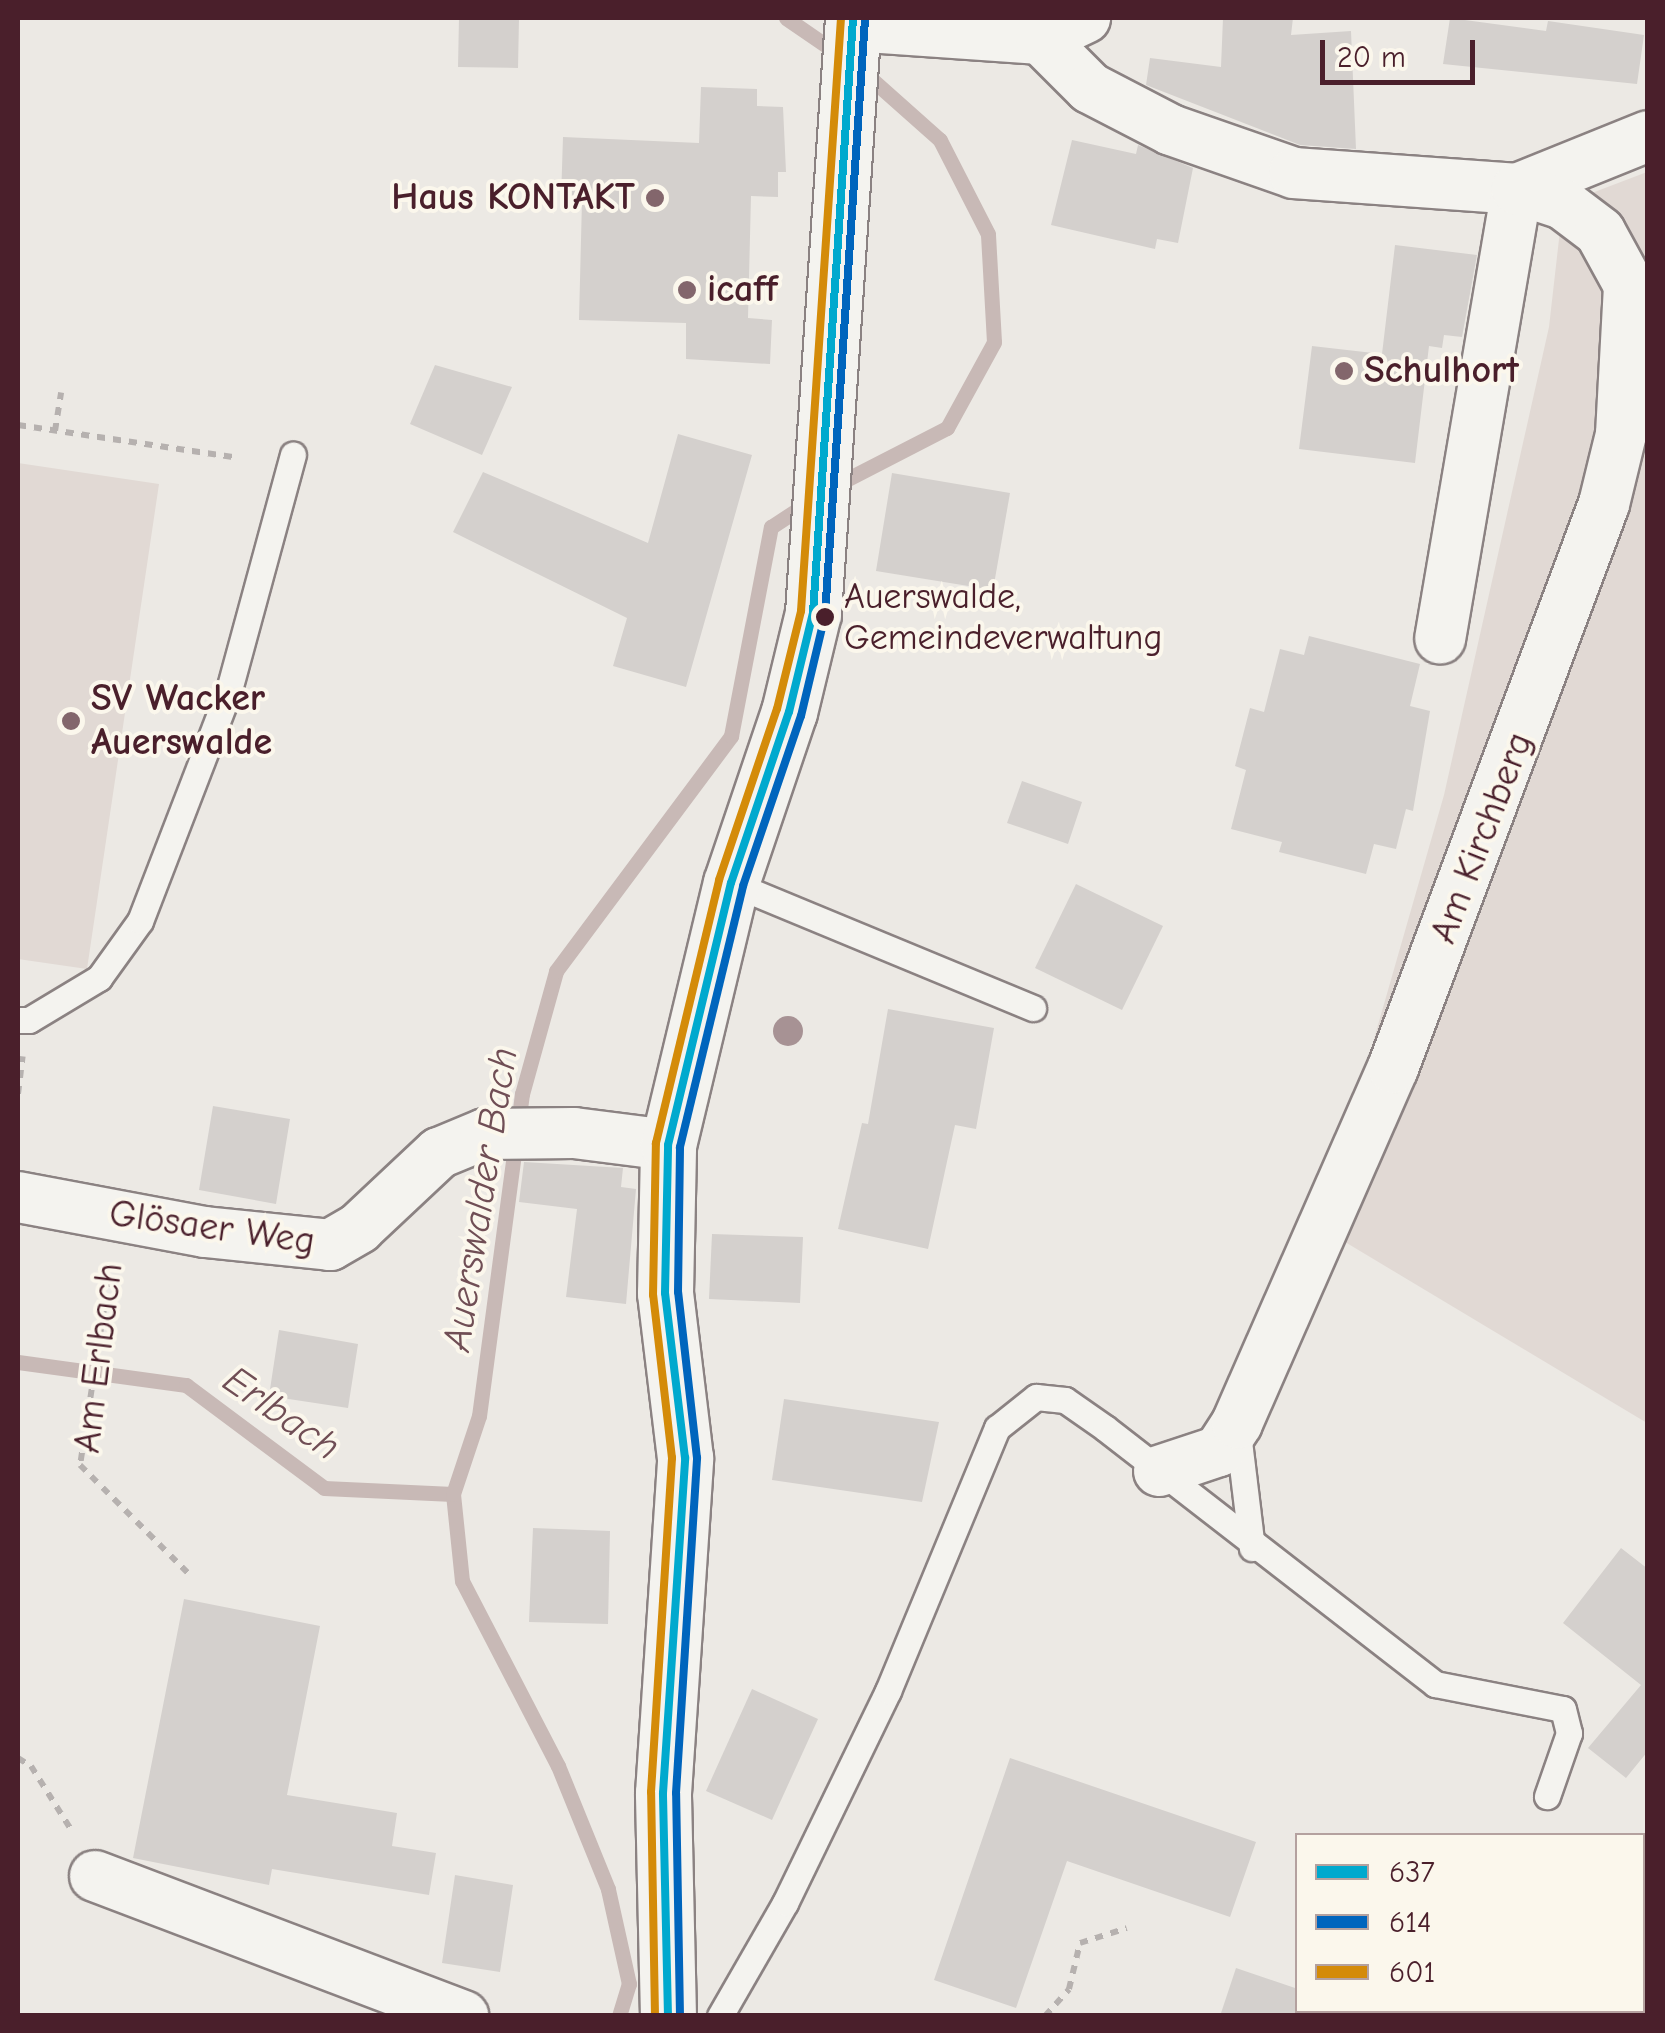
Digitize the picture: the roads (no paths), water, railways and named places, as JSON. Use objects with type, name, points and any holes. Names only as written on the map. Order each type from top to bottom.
[{"type":"main road","points":[[668,2016],[663,1793],[685,1458],[665,1292],[668,1146],[731,884],[789,712],[813,613],[853,24]]},
{"type":"street","name":"Am Kirchberg","points":[[853,24],[1063,28],[1090,88],[1171,130],[1294,173],[1517,188],[1563,204],[1600,232],[1629,285],[1626,376],[1612,469],[1464,890],[1237,1423],[1219,1450],[1159,1470]]},
{"type":"street","name":"Am Kirchberg","points":[[1517,188],[1648,136]]},
{"type":"street","points":[[1440,638],[1517,188]]},
{"type":"street","name":"Glösaer Weg","points":[[18,1197],[298,1246],[330,1245],[359,1228],[438,1153],[485,1134],[538,1131],[668,1146]]},
{"type":"street","points":[[96,1876],[463,2016]]},
{"type":"lane","points":[[18,1020],[28,1020],[99,978],[140,920],[229,690],[294,455]]},
{"type":"lane","points":[[731,884],[1033,1008]]},
{"type":"lane","points":[[720,2016],[784,1903],[888,1691],[997,1428],[1036,1398],[1064,1400],[1159,1470],[1252,1548],[1435,1684],[1563,1709],[1569,1733],[1547,1796]]},
{"type":"lane","points":[[1237,1423],[1252,1548]]},
{"type":"waterway","name":"Auerswalder Bach","points":[[786,18],[837,53]]},
{"type":"waterway","name":"Auerswalder Bach","points":[[834,486],[947,428],[994,342],[988,234],[940,140],[860,69]]},
{"type":"waterway","name":"Auerswalder Bach","points":[[619,2016],[629,1984],[608,1889],[558,1766],[462,1581],[453,1494],[479,1416],[522,1094],[556,971],[731,736],[771,527],[806,504]]},
{"type":"waterway","name":"Erlbach","points":[[18,1362],[186,1385],[324,1488],[453,1494]]},
{"type":"place","name":"Haus KONTAKT","points":[[655,198]]},
{"type":"place","name":"icaff","points":[[687,290]]},
{"type":"place","name":"Schulhort","points":[[1344,371]]},
{"type":"place","name":"Auerswalde, Gemeindeverwaltung","points":[[825,617]]},
{"type":"place","name":"SV Wacker Auerswalde","points":[[71,721]]}]
